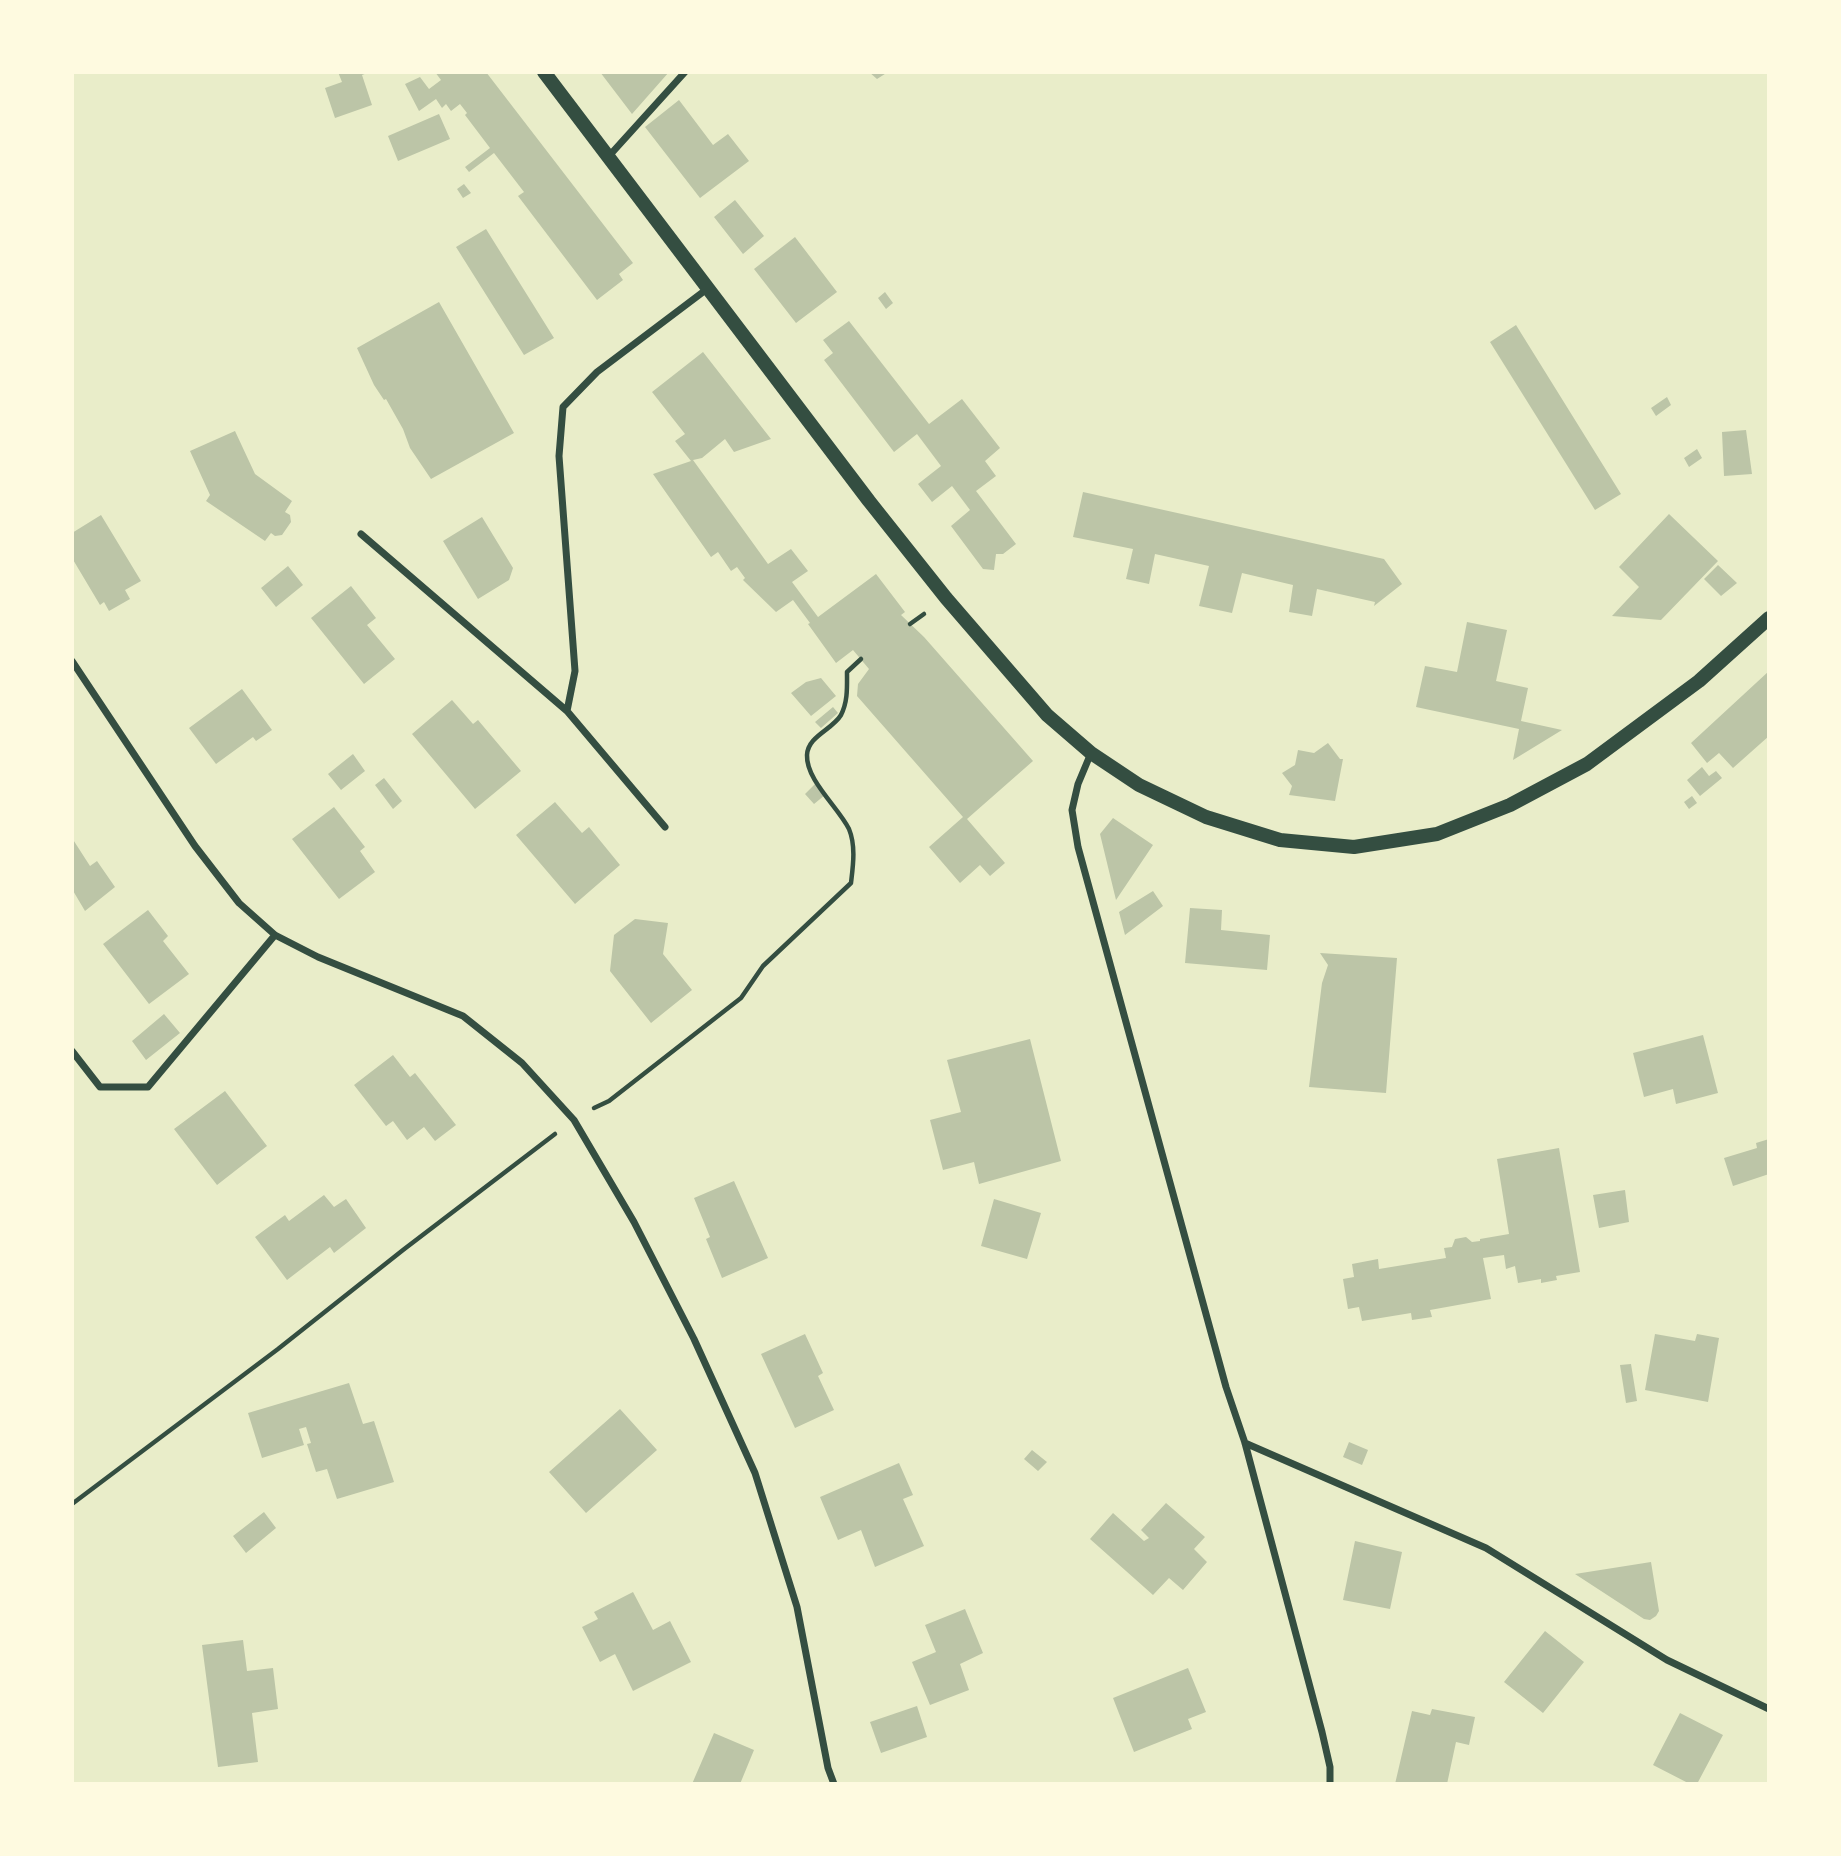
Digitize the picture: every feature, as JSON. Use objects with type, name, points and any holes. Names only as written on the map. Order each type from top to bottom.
[{"type":"main road","points":[[544,72],[707,289],[946,598],[1046,715],[1091,753],[1139,785],[1206,817],[1280,840],[1354,847],[1437,834],[1510,805],[1587,764],[1699,681],[1769,618]]},
{"type":"street","points":[[608,157],[685,72]]},
{"type":"street","points":[[567,712],[575,671],[559,456],[563,407],[597,372],[707,289]]},
{"type":"street","points":[[361,534],[567,712],[665,827]]},
{"type":"street","points":[[72,661],[195,846],[239,903],[275,935],[318,957],[463,1016],[522,1063],[574,1119],[634,1222],[694,1339],[755,1473],[797,1607],[828,1768],[834,1784]]},
{"type":"street","points":[[1091,753],[1078,784],[1072,810],[1078,847],[1226,1387],[1245,1443],[1322,1732],[1330,1767],[1330,1784]]},
{"type":"street","points":[[72,1051],[100,1087],[148,1087],[275,935]]},
{"type":"street","points":[[1245,1443],[1486,1548],[1667,1660],[1769,1709]]},
{"type":"building","points":[[338,72],[370,72],[362,75],[372,105],[335,118],[325,88],[342,82]]},
{"type":"building","points":[[435,72],[486,72],[633,263],[619,274],[623,280],[597,300],[518,196],[524,192],[494,153],[469,172],[465,167],[490,148],[465,115],[467,113],[460,104],[451,111],[446,104],[442,108],[436,99],[419,111],[405,84],[420,77],[429,89],[441,80]]},
{"type":"building","points":[[600,72],[669,72],[632,114]]},
{"type":"building","points":[[869,72],[888,72],[877,79]]},
{"type":"building","points":[[679,100],[713,145],[728,134],[749,161],[700,198],[645,127]]},
{"type":"building","points":[[439,114],[450,139],[398,161],[388,136]]},
{"type":"building","points":[[464,184],[471,193],[463,198],[457,189]]},
{"type":"building","points":[[735,200],[764,236],[743,254],[714,217]]},
{"type":"building","points":[[486,229],[554,338],[524,355],[456,247]]},
{"type":"building","points":[[795,237],[837,292],[796,323],[754,269]]},
{"type":"building","points":[[885,292],[893,303],[886,309],[878,298]]},
{"type":"building","points":[[439,302],[514,433],[431,479],[410,448],[386,399],[384,400],[374,385],[357,348]]},
{"type":"building","points":[[849,321],[929,424],[962,399],[1000,448],[985,461],[996,476],[976,491],[1016,544],[1003,554],[996,554],[994,570],[983,569],[951,526],[970,510],[952,486],[932,502],[918,484],[941,466],[917,434],[894,452],[824,360],[833,353],[823,340]]},
{"type":"building","points":[[1516,325],[1621,494],[1595,510],[1490,342]]},
{"type":"building","points":[[703,352],[771,439],[734,452],[725,439],[702,458],[693,460],[768,564],[791,549],[808,571],[792,582],[818,617],[876,574],[905,612],[901,615],[924,637],[1033,761],[967,819],[1005,863],[990,876],[980,865],[960,883],[929,847],[963,817],[857,696],[858,684],[869,669],[853,650],[836,663],[793,600],[776,612],[743,580],[745,578],[737,567],[731,571],[718,552],[711,557],[653,474],[691,461],[675,441],[685,434],[652,392]]},
{"type":"building","points":[[1667,397],[1671,405],[1656,416],[1651,408]]},
{"type":"building","points":[[1746,430],[1752,474],[1724,476],[1722,432]]},
{"type":"building","points":[[235,431],[255,474],[292,501],[285,512],[290,515],[291,522],[282,535],[275,536],[271,533],[265,541],[206,501],[210,495],[190,451]]},
{"type":"building","points":[[1697,449],[1702,458],[1689,467],[1684,458]]},
{"type":"building","points":[[1083,492],[1384,559],[1402,584],[1374,606],[1375,602],[1317,589],[1312,616],[1289,612],[1293,585],[1242,573],[1232,613],[1199,606],[1209,566],[1155,554],[1149,584],[1126,579],[1133,549],[1073,537]]},
{"type":"building","points":[[1669,514],[1718,561],[1661,620],[1612,616],[1639,587],[1619,567]]},
{"type":"building","points":[[101,515],[141,581],[125,590],[130,599],[109,611],[104,602],[100,605],[72,558],[72,533]]},
{"type":"building","points":[[482,517],[513,568],[509,580],[478,599],[443,541]]},
{"type":"building","points":[[1718,565],[1737,583],[1721,596],[1704,579]]},
{"type":"building","points":[[288,566],[303,585],[276,607],[261,588]]},
{"type":"building","points":[[351,586],[376,618],[367,625],[395,659],[364,684],[311,618]]},
{"type":"building","points":[[1467,622],[1507,630],[1496,681],[1528,688],[1521,721],[1562,730],[1513,760],[1519,729],[1416,707],[1425,666],[1457,672]]},
{"type":"building","points":[[1769,671],[1769,736],[1733,768],[1719,753],[1707,763],[1691,743]]},
{"type":"building","points":[[821,678],[836,696],[811,716],[791,693],[806,682]]},
{"type":"building","points":[[242,689],[272,730],[256,741],[253,737],[216,764],[189,728]]},
{"type":"building","points":[[452,700],[473,724],[478,720],[521,771],[475,809],[412,734]]},
{"type":"building","points":[[833,707],[838,713],[821,728],[815,722]]},
{"type":"building","points":[[1328,743],[1340,759],[1343,759],[1335,801],[1289,795],[1292,786],[1282,773],[1295,765],[1298,750],[1314,753]]},
{"type":"building","points":[[353,754],[365,771],[341,790],[328,774]]},
{"type":"building","points":[[1702,767],[1709,776],[1716,771],[1722,778],[1700,796],[1687,780]]},
{"type":"building","points":[[384,778],[402,801],[393,809],[375,785]]},
{"type":"building","points":[[815,784],[825,795],[814,804],[805,794]]},
{"type":"building","points":[[1692,796],[1697,803],[1689,809],[1684,802]]},
{"type":"building","points":[[555,802],[582,833],[589,827],[620,865],[575,904],[516,835]]},
{"type":"building","points":[[334,807],[365,847],[360,851],[375,872],[339,899],[292,839]]},
{"type":"building","points":[[1113,818],[1153,845],[1116,900],[1100,834]]},
{"type":"building","points":[[72,838],[90,866],[97,861],[115,887],[85,911],[72,889]]},
{"type":"building","points":[[1153,891],[1163,906],[1125,935],[1119,912]]},
{"type":"building","points":[[1190,908],[1222,910],[1221,930],[1270,935],[1267,970],[1185,963]]},
{"type":"building","points":[[148,910],[168,936],[163,941],[189,974],[149,1004],[103,944]]},
{"type":"building","points":[[635,919],[668,923],[663,954],[692,990],[651,1023],[610,971],[614,935]]},
{"type":"building","points":[[1320,953],[1397,958],[1386,1093],[1309,1087],[1322,983],[1328,965]]},
{"type":"building","points":[[164,1014],[180,1033],[146,1060],[132,1041]]},
{"type":"building","points":[[1703,1035],[1718,1093],[1676,1104],[1673,1089],[1644,1097],[1633,1053]]},
{"type":"building","points":[[1030,1039],[1061,1161],[979,1184],[974,1162],[943,1170],[930,1120],[961,1112],[947,1060]]},
{"type":"building","points":[[393,1055],[410,1077],[415,1073],[456,1125],[435,1141],[424,1127],[407,1140],[393,1121],[386,1126],[354,1085]]},
{"type":"building","points":[[225,1091],[267,1146],[217,1185],[174,1129]]},
{"type":"building","points":[[1769,1139],[1769,1174],[1733,1186],[1724,1158],[1757,1148],[1756,1143]]},
{"type":"building","points":[[1559,1148],[1580,1272],[1556,1276],[1557,1280],[1541,1283],[1541,1279],[1518,1283],[1515,1266],[1506,1269],[1504,1255],[1483,1258],[1491,1299],[1430,1310],[1432,1317],[1412,1320],[1411,1313],[1362,1321],[1359,1307],[1348,1309],[1343,1279],[1354,1277],[1352,1264],[1378,1259],[1379,1269],[1446,1258],[1444,1248],[1452,1247],[1455,1239],[1466,1237],[1472,1242],[1509,1234],[1497,1159]]},
{"type":"building","points":[[734,1181],[768,1258],[722,1278],[706,1239],[710,1237],[694,1198]]},
{"type":"building","points":[[1625,1190],[1629,1222],[1599,1228],[1593,1195]]},
{"type":"building","points":[[324,1195],[334,1207],[346,1199],[366,1228],[334,1253],[330,1247],[287,1280],[255,1237],[285,1215],[289,1221]]},
{"type":"building","points":[[994,1199],[1041,1213],[1027,1259],[981,1246]]},
{"type":"building","points":[[805,1334],[823,1373],[818,1376],[834,1410],[795,1428],[761,1354]]},
{"type":"building","points":[[1655,1334],[1695,1341],[1697,1334],[1719,1338],[1708,1402],[1645,1390]]},
{"type":"building","points":[[1631,1364],[1637,1401],[1626,1403],[1620,1365]]},
{"type":"building","points":[[349,1383],[363,1424],[374,1421],[394,1482],[337,1499],[327,1469],[316,1472],[307,1444],[311,1443],[306,1427],[299,1429],[304,1445],[262,1458],[248,1413]]},
{"type":"building","points":[[620,1409],[657,1450],[586,1513],[549,1472]]},
{"type":"building","points":[[1349,1442],[1368,1450],[1362,1465],[1343,1457]]},
{"type":"building","points":[[1032,1450],[1047,1462],[1038,1471],[1024,1459]]},
{"type":"building","points":[[899,1463],[913,1495],[903,1499],[924,1546],[875,1567],[861,1530],[838,1540],[820,1497]]},
{"type":"building","points":[[1166,1503],[1205,1537],[1194,1549],[1207,1562],[1183,1590],[1169,1578],[1153,1595],[1090,1539],[1113,1513],[1144,1541],[1149,1538],[1141,1530]]},
{"type":"building","points":[[264,1512],[276,1528],[246,1553],[233,1536]]},
{"type":"building","points":[[1355,1541],[1402,1552],[1390,1609],[1343,1600]]},
{"type":"building","points":[[1651,1562],[1659,1611],[1650,1620],[1644,1619],[1575,1574]]},
{"type":"building","points":[[633,1592],[653,1630],[670,1621],[691,1662],[633,1691],[615,1654],[600,1662],[582,1627],[598,1619],[594,1612]]},
{"type":"building","points":[[965,1609],[983,1653],[960,1664],[969,1690],[930,1705],[912,1662],[936,1652],[925,1625]]},
{"type":"building","points":[[1545,1631],[1584,1662],[1543,1713],[1504,1682]]},
{"type":"building","points":[[243,1640],[247,1671],[273,1668],[278,1709],[252,1713],[258,1762],[218,1767],[202,1645]]},
{"type":"building","points":[[1188,1668],[1206,1712],[1188,1719],[1192,1729],[1134,1752],[1113,1698]]},
{"type":"building","points":[[917,1706],[927,1737],[881,1753],[870,1722]]},
{"type":"building","points":[[1432,1709],[1475,1717],[1469,1745],[1456,1742],[1447,1784],[1395,1784],[1412,1711],[1430,1715]]},
{"type":"building","points":[[1680,1713],[1723,1735],[1697,1784],[1690,1784],[1653,1765]]},
{"type":"building","points":[[714,1733],[754,1750],[740,1784],[692,1784]]}]
